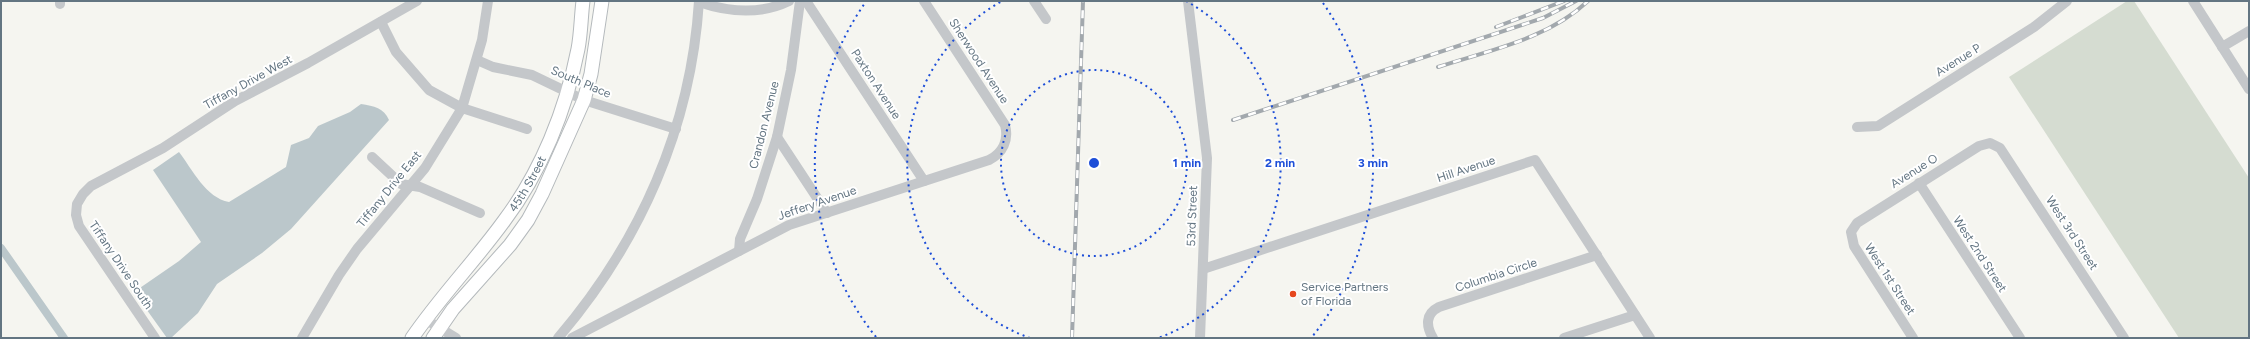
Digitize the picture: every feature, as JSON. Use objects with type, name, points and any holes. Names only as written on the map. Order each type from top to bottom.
[{"type":"main road","name":"45th Street","points":[[412,338],[425,319],[489,241],[520,197],[548,144],[567,92],[578,48],[583,1]]},
{"type":"main road","name":"45th Street","points":[[436,333],[473,286],[510,245],[528,220],[554,169],[584,100],[591,74],[602,1]]},
{"type":"street","name":"Tiffany Drive West","points":[[77,204],[83,194],[91,186],[163,148],[241,98],[308,64],[338,44],[381,22],[417,1]]},
{"type":"street","name":"Tiffany Drive East","points":[[302,338],[339,275],[409,186],[426,168],[462,108],[477,60],[488,1]]},
{"type":"street","points":[[558,338],[598,289],[631,235],[656,185],[676,129],[692,64],[699,2],[725,9],[742,11],[758,10],[789,1]]},
{"type":"street","name":"Crandon Avenue","points":[[739,251],[740,239],[757,199],[777,137],[791,70],[800,1]]},
{"type":"street","name":"Paxton Avenue","points":[[806,1],[924,181]]},
{"type":"street","name":"Sherwood Avenue","points":[[924,1],[1002,120],[1007,137]]},
{"type":"street","points":[[1034,1],[1046,19]]},
{"type":"street","name":"53rd Street","points":[[1188,1],[1207,158],[1200,338]]},
{"type":"street","name":"Avenue P","points":[[1857,127],[1878,126],[2034,27],[2067,1]]},
{"type":"street","points":[[2193,1],[2249,89]]},
{"type":"street","points":[[381,22],[396,52],[429,90],[462,108],[527,129]]},
{"type":"street","points":[[2222,47],[2249,31]]},
{"type":"street","name":"South Place","points":[[477,60],[493,67],[532,75],[584,100],[676,129]]},
{"type":"street","points":[[777,137],[827,213]]},
{"type":"street","name":"Jeffery Avenue","points":[[572,338],[789,225],[995,157],[1003,148],[1007,137]]},
{"type":"street","name":"Avenue O","points":[[1851,232],[1857,223],[1979,146],[1990,143],[1996,145]]},
{"type":"street","name":"West 3rd Street","points":[[1996,145],[2004,154],[2124,338]]},
{"type":"street","points":[[372,157],[401,184],[420,187],[480,213]]},
{"type":"street","name":"Hill Avenue","points":[[1203,269],[1535,160],[1650,338]]},
{"type":"street","name":"West 2nd Street","points":[[1919,183],[2020,338]]},
{"type":"street","name":"Tiffany Drive South","points":[[77,204],[76,215],[82,231],[155,338]]},
{"type":"street","name":"West 1st Street","points":[[1851,232],[1854,246],[1913,338]]},
{"type":"street","name":"Columbia Circle","points":[[1433,338],[1428,330],[1428,319],[1430,314],[1439,307],[1596,255]]},
{"type":"street","points":[[1564,338],[1635,315]]},
{"type":"street","points":[[425,319],[436,333],[456,338]]},
{"type":"shaded area","points":[[2127,1],[2134,1],[2249,178],[2249,338],[2179,338],[2009,77]]},
{"type":"shaded area","points":[[361,104],[378,108],[387,116],[389,120],[291,229],[262,253],[217,284],[198,313],[171,338],[167,338],[134,292],[179,261],[201,242],[153,170],[179,152],[206,189],[213,195],[229,202],[286,167],[291,145],[309,138],[318,126],[350,112]]},
{"type":"waterway","points":[[1,248],[64,338]]},
{"type":"railway","points":[[1072,338],[1083,1]]},
{"type":"railway","points":[[1496,27],[1564,1]]},
{"type":"railway","points":[[1233,120],[1543,18],[1576,1]]},
{"type":"railway","points":[[1438,67],[1498,49],[1537,34],[1555,25],[1588,1]]},
{"type":"place","name":"Service Partners of Florida","points":[[1293,294]]}]
